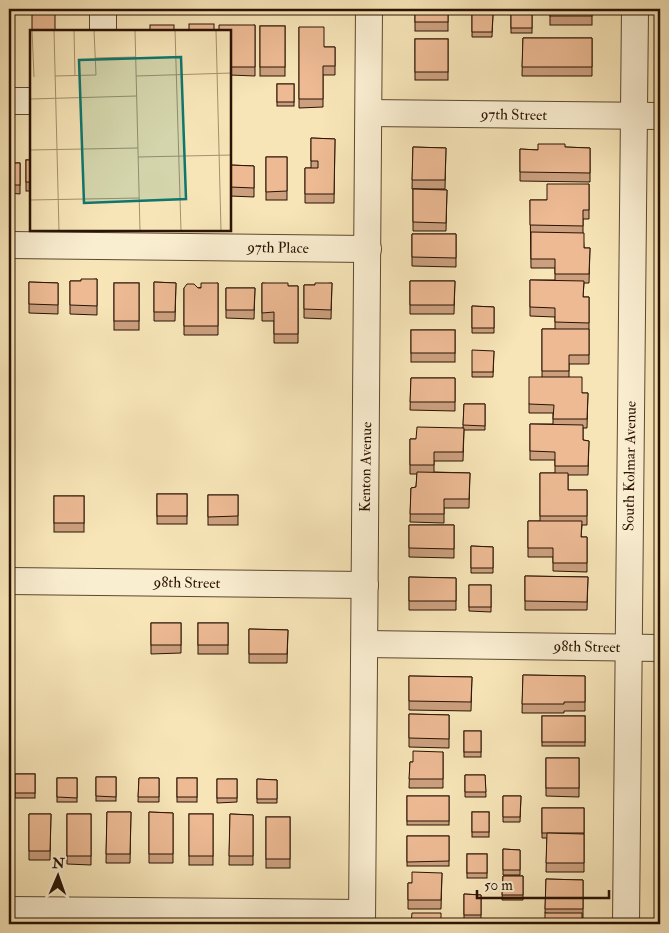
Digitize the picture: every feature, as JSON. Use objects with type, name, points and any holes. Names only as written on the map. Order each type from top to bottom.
[{"type":"street","points":[[103,9],[103,30]]},
{"type":"street","name":"Kenton Avenue","points":[[362,919],[370,9]]},
{"type":"street","name":"South Kolmar Avenue","points":[[626,924],[635,9]]},
{"type":"street","points":[[9,101],[30,102]]},
{"type":"street","name":"97th Street","points":[[368,113],[660,116]]},
{"type":"street","name":"97th Place","points":[[9,245],[368,249]]},
{"type":"street","name":"98th Street","points":[[9,580],[365,585]]},
{"type":"street","name":"98th Street","points":[[364,644],[660,648]]},
{"type":"street","points":[[9,910],[362,919]]},
{"type":"building","points":[[32,9],[55,9],[55,30],[32,30]]},
{"type":"building","points":[[415,9],[448,9],[448,22],[415,22]]},
{"type":"building","points":[[511,9],[532,9],[532,28],[511,28]]},
{"type":"building","points":[[550,9],[592,9],[592,16],[550,16]]},
{"type":"building","points":[[472,14],[493,14],[492,32],[472,32]]},
{"type":"building","points":[[189,24],[214,24],[214,30],[189,30]]},
{"type":"building","points":[[150,25],[174,25],[174,30],[150,30]]},
{"type":"building","points":[[219,25],[255,25],[255,67],[231,67],[231,30],[219,30]]},
{"type":"building","points":[[260,26],[285,26],[285,67],[260,67]]},
{"type":"building","points":[[299,27],[324,27],[324,47],[335,47],[335,66],[323,66],[323,99],[299,99]]},
{"type":"building","points":[[523,38],[592,38],[592,67],[522,67]]},
{"type":"building","points":[[415,39],[448,39],[448,72],[415,72]]},
{"type":"building","points":[[277,84],[294,84],[294,102],[277,102]]},
{"type":"building","points":[[311,138],[335,139],[334,194],[305,194],[305,168],[318,168],[318,161],[311,161]]},
{"type":"building","points":[[538,144],[565,144],[565,147],[590,148],[590,173],[520,172],[520,149],[538,150]]},
{"type":"building","points":[[413,147],[446,148],[445,180],[412,180]]},
{"type":"building","points":[[266,157],[287,157],[287,191],[266,192]]},
{"type":"building","points":[[26,160],[30,160],[30,182],[26,182]]},
{"type":"building","points":[[9,163],[20,163],[20,185],[9,185]]},
{"type":"building","points":[[231,165],[254,166],[254,188],[231,187]]},
{"type":"building","points":[[547,184],[589,184],[589,210],[583,210],[583,226],[530,225],[530,200],[547,200]]},
{"type":"building","points":[[413,189],[447,190],[446,223],[413,222]]},
{"type":"building","points":[[531,232],[584,233],[584,248],[590,248],[589,274],[555,274],[555,259],[531,259]]},
{"type":"building","points":[[412,234],[456,234],[456,258],[412,257]]},
{"type":"building","points":[[81,279],[97,279],[97,306],[70,305],[70,281],[81,281]]},
{"type":"building","points":[[530,280],[584,281],[583,297],[589,297],[589,323],[555,322],[555,308],[530,307]]},
{"type":"building","points":[[410,281],[455,281],[454,305],[410,305]]},
{"type":"building","points":[[29,282],[58,283],[58,305],[29,304]]},
{"type":"building","points":[[154,282],[176,283],[175,312],[154,312]]},
{"type":"building","points":[[114,283],[139,283],[139,321],[114,321]]},
{"type":"building","points":[[201,283],[218,283],[218,326],[184,326],[184,288],[187,284],[194,284],[201,288]]},
{"type":"building","points":[[262,283],[288,283],[288,286],[298,286],[298,334],[274,334],[274,312],[262,313]]},
{"type":"building","points":[[315,283],[332,283],[331,310],[304,309],[304,285],[315,285]]},
{"type":"building","points":[[9,285],[14,285],[13,304],[9,304]]},
{"type":"building","points":[[226,288],[255,288],[254,310],[226,310]]},
{"type":"building","points":[[472,306],[494,307],[494,328],[472,328]]},
{"type":"building","points":[[542,329],[589,329],[589,355],[569,355],[569,371],[542,371]]},
{"type":"building","points":[[411,330],[455,330],[455,353],[411,353]]},
{"type":"building","points":[[472,350],[494,351],[493,372],[472,372]]},
{"type":"building","points":[[529,377],[582,377],[582,393],[588,393],[587,419],[553,419],[554,405],[529,404]]},
{"type":"building","points":[[411,378],[455,378],[455,402],[410,402]]},
{"type":"building","points":[[464,404],[485,404],[485,426],[463,425]]},
{"type":"building","points":[[530,424],[583,425],[583,440],[589,441],[588,466],[555,466],[555,452],[530,451]]},
{"type":"building","points":[[417,427],[464,428],[463,452],[434,452],[434,465],[410,465],[410,439],[416,439]]},
{"type":"building","points":[[417,472],[470,473],[469,499],[444,499],[444,514],[410,514],[411,488],[416,487]]},
{"type":"building","points":[[540,473],[568,473],[568,490],[587,490],[587,516],[540,516]]},
{"type":"building","points":[[157,494],[187,494],[187,516],[157,516]]},
{"type":"building","points":[[208,495],[238,495],[238,516],[208,517]]},
{"type":"building","points":[[54,496],[84,496],[84,523],[54,523]]},
{"type":"building","points":[[528,521],[582,521],[581,537],[587,537],[587,563],[553,563],[553,548],[528,548]]},
{"type":"building","points":[[409,525],[454,525],[454,549],[409,548]]},
{"type":"building","points":[[471,546],[493,547],[493,568],[471,568]]},
{"type":"building","points":[[525,576],[588,577],[587,602],[525,601]]},
{"type":"building","points":[[409,577],[456,578],[456,601],[409,601]]},
{"type":"building","points":[[469,585],[491,585],[491,607],[469,607]]},
{"type":"building","points":[[151,623],[181,623],[181,645],[151,645]]},
{"type":"building","points":[[198,623],[228,623],[228,645],[198,645]]},
{"type":"building","points":[[249,629],[288,630],[287,654],[249,654]]},
{"type":"building","points":[[523,675],[585,676],[585,702],[522,704]]},
{"type":"building","points":[[409,676],[472,677],[471,702],[409,701]]},
{"type":"building","points":[[409,714],[449,715],[449,739],[409,738]]},
{"type":"building","points":[[542,716],[585,716],[585,742],[542,742]]},
{"type":"building","points":[[464,731],[481,731],[481,752],[464,752]]},
{"type":"building","points":[[413,751],[443,752],[443,779],[409,779],[410,762],[413,762]]},
{"type":"building","points":[[546,758],[579,758],[579,788],[546,788]]},
{"type":"building","points":[[15,774],[35,774],[35,793],[15,793]]},
{"type":"building","points":[[465,775],[485,775],[486,792],[465,792]]},
{"type":"building","points":[[96,777],[116,777],[116,797],[96,796]]},
{"type":"building","points":[[57,778],[77,778],[77,798],[57,797]]},
{"type":"building","points":[[139,778],[159,778],[159,797],[138,797]]},
{"type":"building","points":[[177,778],[197,778],[197,797],[177,797]]},
{"type":"building","points":[[217,779],[237,779],[237,798],[217,798]]},
{"type":"building","points":[[257,779],[277,780],[277,799],[257,799]]},
{"type":"building","points":[[407,796],[449,796],[449,821],[407,821]]},
{"type":"building","points":[[503,796],[521,796],[520,817],[503,817]]},
{"type":"building","points":[[9,808],[11,808],[11,850],[9,849]]},
{"type":"building","points":[[542,808],[584,808],[584,833],[542,833]]},
{"type":"building","points":[[107,812],[131,812],[130,854],[106,854]]},
{"type":"building","points":[[149,812],[173,813],[173,854],[149,854]]},
{"type":"building","points":[[472,812],[489,812],[489,832],[472,832]]},
{"type":"building","points":[[29,814],[51,814],[50,851],[29,851]]},
{"type":"building","points":[[67,814],[91,814],[91,856],[67,856]]},
{"type":"building","points":[[189,814],[213,814],[213,856],[189,856]]},
{"type":"building","points":[[230,814],[253,815],[253,856],[229,856]]},
{"type":"building","points":[[266,817],[290,817],[290,859],[266,859]]},
{"type":"building","points":[[547,833],[584,834],[584,863],[546,863]]},
{"type":"building","points":[[407,836],[449,836],[449,861],[407,862]]},
{"type":"building","points":[[503,849],[520,850],[520,870],[503,870]]},
{"type":"building","points":[[467,854],[487,854],[487,873],[467,873]]},
{"type":"building","points":[[412,872],[442,873],[441,900],[408,900],[408,883],[412,883]]},
{"type":"building","points":[[503,876],[523,876],[523,895],[502,895]]},
{"type":"building","points":[[546,879],[583,880],[583,909],[545,909]]},
{"type":"building","points":[[464,894],[481,895],[481,915],[464,915]]},
{"type":"building","points":[[412,913],[441,913],[441,924],[411,924]]},
{"type":"building","points":[[545,913],[582,913],[582,924],[545,924]]}]
